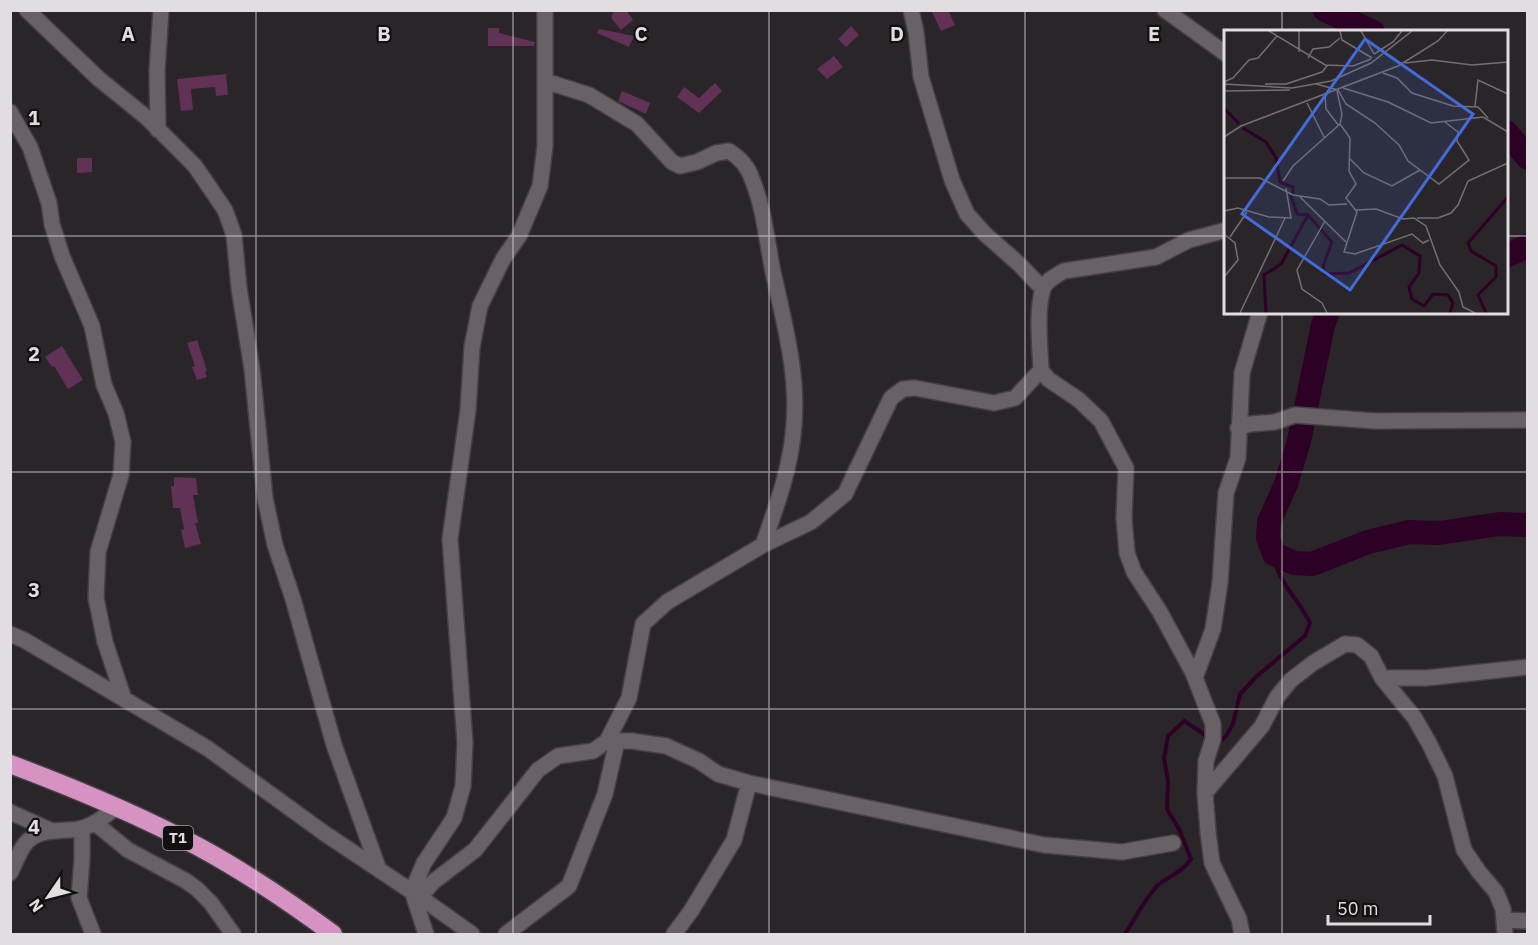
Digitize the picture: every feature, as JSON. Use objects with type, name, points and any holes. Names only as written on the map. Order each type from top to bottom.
[{"type":"highway","name":"T1","points":[[10,764],[115,808],[199,848],[264,887],[333,934]]},
{"type":"street","points":[[27,10],[99,80],[158,130],[195,166],[225,210],[234,235],[239,288],[252,369],[265,498],[275,545],[293,599],[334,745],[379,870]]},
{"type":"street","points":[[158,130],[157,62],[160,10]]},
{"type":"street","points":[[426,934],[416,894],[424,862],[454,818],[463,786],[465,743],[450,539],[468,410],[472,347],[480,306],[503,259],[519,236],[540,186],[545,146],[545,10]]},
{"type":"street","points":[[911,10],[923,87],[952,180],[967,214],[1043,288]]},
{"type":"street","points":[[1165,10],[1224,53]]},
{"type":"street","points":[[544,81],[589,95],[637,124],[672,162],[680,166],[698,162],[716,153],[729,151],[741,159],[752,177],[761,209],[787,334],[796,398],[793,436],[780,498],[763,545]]},
{"type":"street","points":[[10,112],[30,147],[49,203],[52,224],[62,256],[92,326],[105,385],[116,413],[123,442],[121,475],[98,552],[96,598],[105,642],[124,699]]},
{"type":"street","points":[[1224,231],[1190,240],[1156,257],[1064,271],[1051,279],[1043,288],[1038,328],[1041,370],[1048,380],[1079,400],[1101,422],[1126,468],[1124,518],[1127,553],[1134,572],[1160,612],[1195,678],[1213,724],[1213,739],[1206,761],[1205,793],[1212,862],[1239,919],[1242,934]]},
{"type":"street","points":[[1195,678],[1213,629],[1220,583],[1226,493],[1238,458],[1242,373],[1259,314]]},
{"type":"street","points":[[506,934],[569,886],[604,794],[612,741],[629,698],[644,624],[667,602],[763,545],[811,522],[846,494],[891,398],[903,389],[915,388],[994,402],[1015,398],[1041,370]]},
{"type":"street","points":[[1238,428],[1250,424],[1275,422],[1295,415],[1375,421],[1527,420]]},
{"type":"street","points":[[10,634],[24,640],[207,748],[324,833],[472,934]]},
{"type":"street","points":[[1205,793],[1262,726],[1278,697],[1291,680],[1346,644],[1357,645],[1371,656],[1382,678],[1414,717],[1429,743],[1445,776],[1464,850],[1496,892],[1503,909],[1505,927],[1527,921]]},
{"type":"street","points":[[1382,678],[1426,678],[1527,667]]},
{"type":"street","points":[[416,894],[476,850],[538,770],[558,756],[593,751],[612,741],[632,741],[666,746],[699,761],[718,774],[748,783],[1044,845],[1122,852],[1173,843]]},
{"type":"street","points":[[674,934],[691,911],[734,840],[748,783]]},
{"type":"street","points":[[10,873],[26,842],[52,831],[88,826],[115,808]]},
{"type":"street","points":[[10,812],[52,831]]},
{"type":"street","points":[[88,826],[79,898],[93,934]]},
{"type":"street","points":[[88,826],[197,889],[211,903],[233,934]]},
{"type":"building","points":[[614,10],[626,10],[633,20],[621,30],[611,18]]},
{"type":"building","points":[[931,10],[948,10],[955,25],[941,31]]},
{"type":"building","points":[[851,26],[859,35],[846,47],[838,39]]},
{"type":"building","points":[[488,28],[499,28],[499,33],[535,42],[534,46],[488,46]]},
{"type":"building","points":[[599,29],[634,36],[629,47],[597,33]]},
{"type":"building","points":[[834,56],[843,67],[827,79],[817,69]]},
{"type":"building","points":[[226,74],[228,95],[216,96],[215,87],[191,89],[193,110],[181,111],[177,79]]},
{"type":"building","points":[[715,83],[722,91],[699,113],[677,97],[684,87],[699,98]]},
{"type":"building","points":[[622,91],[650,103],[646,114],[618,101]]},
{"type":"building","points":[[77,158],[92,158],[92,172],[77,173]]},
{"type":"building","points":[[197,340],[207,377],[197,380],[187,343]]},
{"type":"building","points":[[62,346],[83,380],[68,389],[54,366],[52,367],[45,357]]},
{"type":"building","points":[[174,477],[196,478],[198,495],[193,495],[198,523],[195,523],[201,544],[185,548],[180,508],[173,508],[171,486],[174,486]]},
{"type":"waterway","points":[[1325,10],[1369,30]]},
{"type":"waterway","points":[[1508,134],[1528,158]]},
{"type":"waterway","points":[[1508,255],[1528,246]]},
{"type":"waterway","points":[[1327,314],[1299,441],[1286,484],[1269,522],[1268,538],[1274,554],[1294,563],[1312,564],[1368,542],[1409,532],[1439,533],[1500,524],[1528,525]]},
{"type":"waterway","points":[[1217,741],[1219,742],[1226,736],[1233,724],[1240,694],[1258,675],[1305,636],[1310,623],[1283,581],[1274,554]]},
{"type":"waterway","points":[[1125,934],[1157,886],[1183,868],[1191,859],[1179,829],[1167,809],[1168,781],[1164,758],[1168,736],[1184,721],[1210,738]]}]
